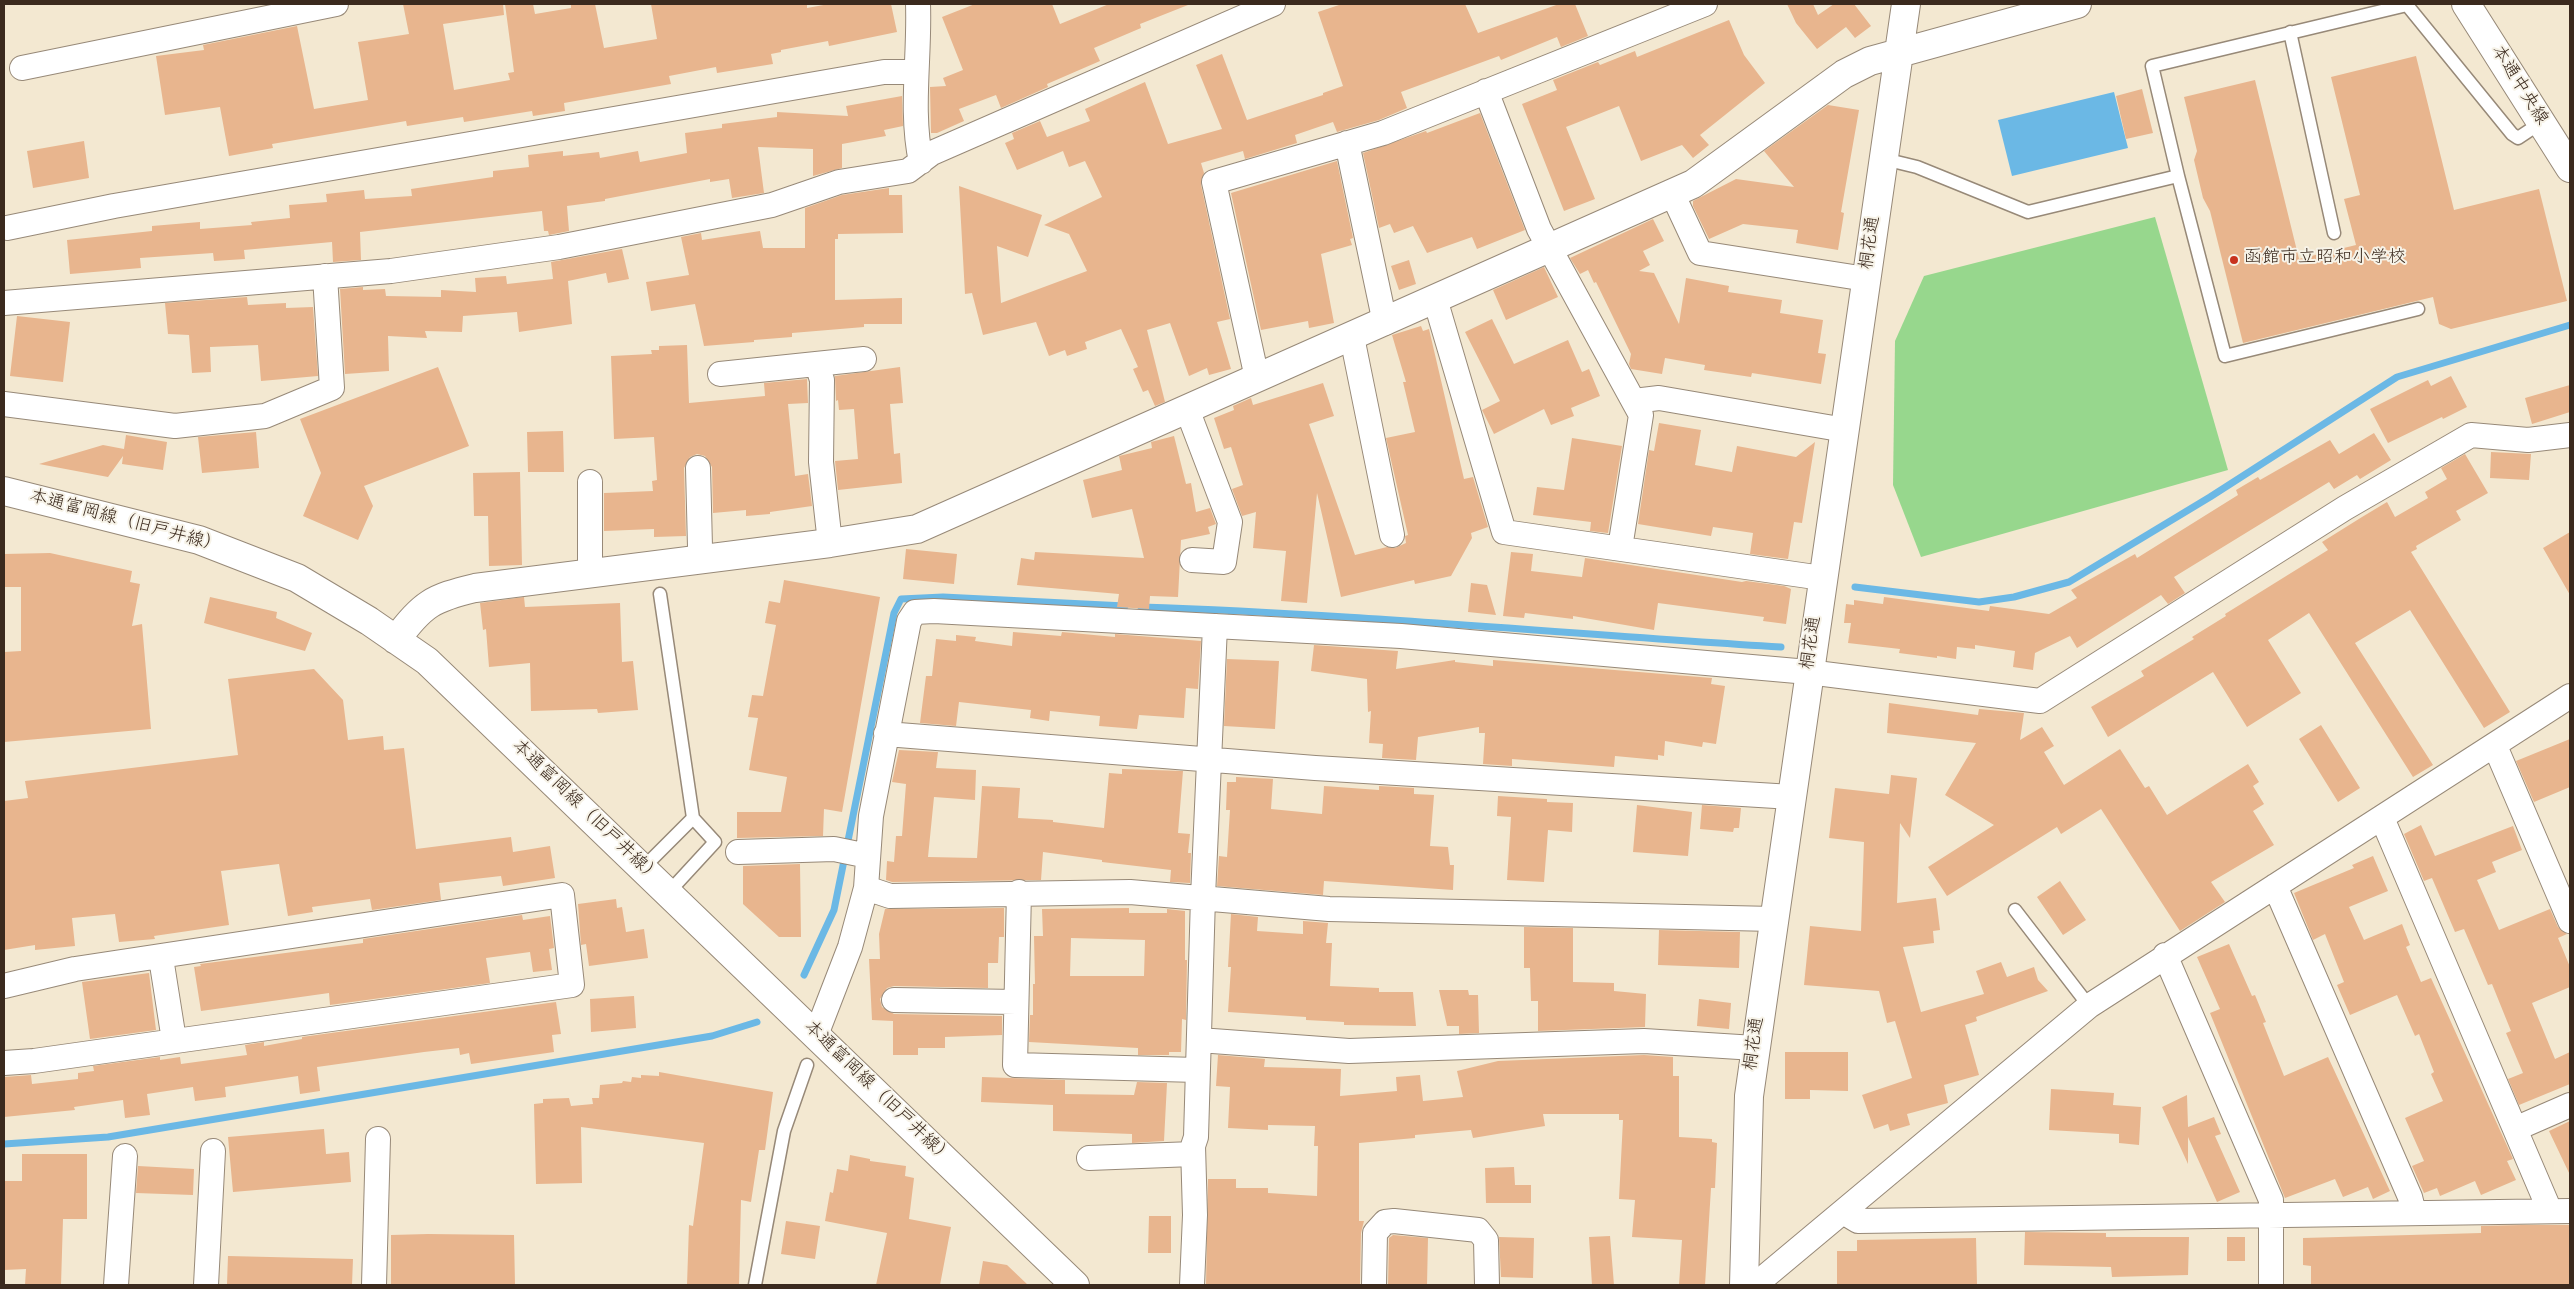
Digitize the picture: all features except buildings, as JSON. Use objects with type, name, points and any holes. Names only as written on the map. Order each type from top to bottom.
[{"type":"street","points":[[22,68],[336,4]]},
{"type":"street","points":[[918,4],[919,42],[916,72],[916,138],[921,162]]},
{"type":"street","points":[[4,303],[391,271],[559,247],[772,205],[839,182],[908,171],[932,153],[1273,4]]},
{"type":"street","points":[[1257,378],[1214,182],[1383,133],[1705,4]]},
{"type":"street","name":"桐花通","points":[[1744,1285],[1746,1140],[1755,1048],[1906,4]]},
{"type":"street","points":[[396,640],[412,618],[439,597],[475,588],[830,543],[917,530],[1385,323],[1693,184],[1844,74],[1870,61],[2077,4]]},
{"type":"street","name":"本通中央線","points":[[2466,4],[2566,152]]},
{"type":"street","points":[[7,228],[124,205],[884,72],[916,72]]},
{"type":"street","points":[[1486,91],[1540,229],[1640,415],[1620,548]]},
{"type":"street","points":[[1347,143],[1385,323]]},
{"type":"street","points":[[1672,193],[1700,253],[1866,279]]},
{"type":"street","points":[[4,404],[175,426],[265,416],[332,388],[324,276]]},
{"type":"street","points":[[1435,299],[1504,532],[1822,578]]},
{"type":"street","points":[[1352,337],[1392,535]]},
{"type":"street","points":[[720,374],[864,359]]},
{"type":"street","points":[[817,364],[822,380],[821,462],[830,543]]},
{"type":"street","points":[[1634,401],[1659,398],[1845,430]]},
{"type":"street","points":[[1187,409],[1230,522],[1224,562],[1192,560]]},
{"type":"street","points":[[816,1035],[850,947],[866,888],[864,855],[871,816],[910,621],[916,612],[934,611],[1400,636],[1808,672],[2040,702],[2345,508],[2471,435],[2528,440],[2570,435]]},
{"type":"street","points":[[698,468],[700,547]]},
{"type":"street","points":[[590,482],[590,560]]},
{"type":"street","name":"本通富岡線（旧戸井線）","points":[[4,491],[199,540],[297,578],[427,661],[1075,1285]]},
{"type":"street","points":[[1192,1285],[1193,1154],[1196,1137],[1208,758],[1215,626]]},
{"type":"street","points":[[1755,1285],[2089,1006],[2570,696]]},
{"type":"street","points":[[886,734],[1208,758],[1315,768],[1792,797]]},
{"type":"street","points":[[2495,746],[2570,921]]},
{"type":"street","points":[[1843,1212],[1858,1221],[2560,1211],[2515,1129],[2382,818]]},
{"type":"street","points":[[738,852],[834,849],[864,855]]},
{"type":"street","points":[[2275,886],[2410,1197],[2414,1213]]},
{"type":"street","points":[[866,888],[890,896],[1019,892],[1130,892],[1329,908],[1774,919]]},
{"type":"street","points":[[1019,892],[1015,1065],[1197,1070]]},
{"type":"street","points":[[4,986],[75,969],[161,958],[562,895],[572,985],[174,1040],[34,1062],[4,1063]]},
{"type":"street","points":[[2165,956],[2271,1200],[2271,1285]]},
{"type":"street","points":[[161,958],[174,1040]]},
{"type":"street","points":[[894,1000],[1016,1002]]},
{"type":"street","points":[[1199,1040],[1349,1051],[1644,1041],[1755,1048]]},
{"type":"street","points":[[2515,1129],[2570,1105]]},
{"type":"street","points":[[374,1285],[378,1139]]},
{"type":"street","points":[[206,1285],[213,1151]]},
{"type":"street","points":[[1090,1158],[1193,1154]]},
{"type":"street","points":[[116,1285],[125,1156]]},
{"type":"street","points":[[1374,1285],[1375,1232],[1385,1222],[1394,1221],[1478,1230],[1486,1240],[1487,1285]]},
{"type":"lane","points":[[2418,309],[2225,356],[2178,176],[2152,66],[2407,5],[2512,134],[2518,138],[2530,130]]},
{"type":"lane","points":[[2290,32],[2334,234]]},
{"type":"lane","points":[[1884,159],[1916,167],[2028,212],[2178,176]]},
{"type":"lane","points":[[660,594],[692,818],[715,842],[668,893]]},
{"type":"lane","points":[[643,868],[692,818]]},
{"type":"lane","points":[[2015,910],[2089,1006]]},
{"type":"lane","points":[[756,1285],[784,1131],[807,1065]]},
{"type":"green space","points":[[2155,217],[2228,470],[1921,557],[1893,485],[1895,341],[1924,276]]},
{"type":"water","points":[[2114,92],[2128,148],[2012,176],[1998,120]]},
{"type":"waterway","points":[[1855,587],[1979,602],[2014,597],[2069,582],[2210,497],[2397,377],[2570,325]]},
{"type":"waterway","points":[[804,975],[834,910],[894,613],[901,599],[943,597],[1125,606]]},
{"type":"waterway","points":[[1141,607],[1301,614],[1781,647]]},
{"type":"waterway","points":[[4,1144],[108,1137],[712,1036],[757,1022]]},
{"type":"place","name":"函館市立昭和小学校","points":[[2234,260]]}]
